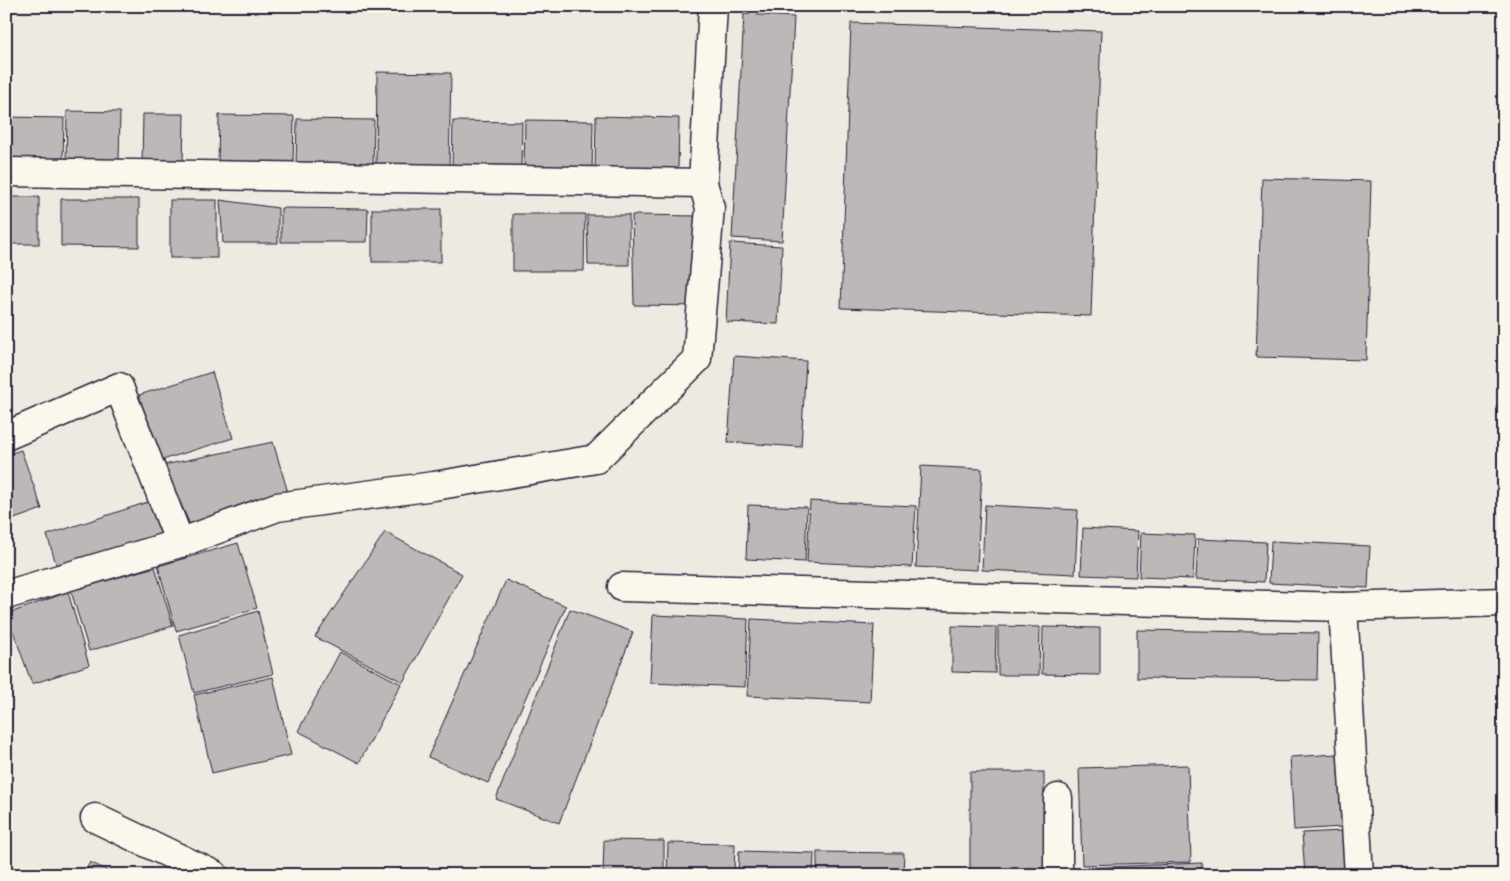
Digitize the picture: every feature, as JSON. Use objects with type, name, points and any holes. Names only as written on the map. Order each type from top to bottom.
[{"type":"street","points":[[6,595],[180,543],[277,507],[434,486],[596,459],[697,359],[710,208],[703,183],[713,6]]},
{"type":"street","points":[[6,172],[703,183]]},
{"type":"street","points":[[6,436],[119,387],[180,543]]},
{"type":"street","points":[[622,587],[1343,607],[1504,602]]},
{"type":"street","points":[[1343,607],[1359,875]]},
{"type":"street","points":[[1058,798],[1058,875]]},
{"type":"street","points":[[95,818],[214,875]]},
{"type":"building","points":[[744,14],[794,17],[782,241],[732,238]]},
{"type":"building","points":[[851,23],[1101,31],[1091,316],[841,308]]},
{"type":"building","points":[[377,72],[451,73],[449,170],[376,169]]},
{"type":"building","points":[[67,111],[120,112],[119,163],[66,163]]},
{"type":"building","points":[[143,114],[184,114],[183,165],[142,164]]},
{"type":"building","points":[[219,115],[294,116],[293,167],[218,166]]},
{"type":"building","points":[[596,116],[679,118],[678,173],[595,172]]},
{"type":"building","points":[[6,117],[64,118],[63,162],[6,161]]},
{"type":"building","points":[[297,119],[374,120],[373,168],[296,167]]},
{"type":"building","points":[[525,120],[593,121],[592,172],[524,171]]},
{"type":"building","points":[[453,121],[522,122],[521,170],[452,170]]},
{"type":"building","points":[[1262,178],[1371,181],[1366,360],[1256,357]]},
{"type":"building","points":[[6,197],[39,197],[39,244],[6,244]]},
{"type":"building","points":[[61,199],[139,199],[139,247],[61,246]]},
{"type":"building","points":[[170,200],[217,200],[217,258],[170,258]]},
{"type":"building","points":[[220,200],[278,208],[278,243],[223,243]]},
{"type":"building","points":[[281,208],[368,209],[367,242],[281,242]]},
{"type":"building","points":[[372,209],[441,209],[441,262],[372,262]]},
{"type":"building","points":[[513,214],[585,214],[584,271],[513,271]]},
{"type":"building","points":[[587,215],[629,215],[629,265],[588,265]]},
{"type":"building","points":[[632,215],[699,216],[698,306],[634,305]]},
{"type":"building","points":[[730,243],[782,246],[778,324],[726,322]]},
{"type":"building","points":[[734,356],[806,361],[801,447],[728,442]]},
{"type":"building","points":[[212,372],[233,438],[159,461],[139,395]]},
{"type":"building","points":[[273,442],[289,496],[190,525],[164,465]]},
{"type":"building","points":[[21,450],[42,509],[6,522],[6,455]]},
{"type":"building","points":[[921,466],[982,469],[977,570],[916,567]]},
{"type":"building","points":[[154,500],[165,536],[58,570],[47,535]]},
{"type":"building","points":[[810,501],[916,506],[912,567],[807,562]]},
{"type":"building","points":[[748,505],[807,507],[805,562],[746,559]]},
{"type":"building","points":[[985,505],[1078,510],[1075,574],[982,570]]},
{"type":"building","points":[[1083,528],[1138,531],[1136,577],[1081,575]]},
{"type":"building","points":[[385,532],[462,574],[403,682],[315,637]]},
{"type":"building","points":[[1141,533],[1195,535],[1193,579],[1139,577]]},
{"type":"building","points":[[1198,539],[1266,542],[1264,582],[1196,579]]},
{"type":"building","points":[[1271,541],[1370,546],[1368,588],[1269,583]]},
{"type":"building","points":[[238,543],[257,608],[176,631],[158,566]]},
{"type":"building","points":[[155,567],[173,626],[89,651],[71,591]]},
{"type":"building","points":[[506,580],[566,606],[488,783],[428,757]]},
{"type":"building","points":[[68,592],[89,665],[32,684],[7,614]]},
{"type":"building","points":[[570,609],[633,632],[559,823],[496,799]]},
{"type":"building","points":[[258,611],[273,674],[194,693],[179,635]]},
{"type":"building","points":[[653,615],[748,619],[745,687],[650,683]]},
{"type":"building","points":[[751,619],[874,625],[870,702],[747,696]]},
{"type":"building","points":[[952,626],[996,627],[995,673],[952,672]]},
{"type":"building","points":[[998,626],[1040,627],[1039,675],[998,675]]},
{"type":"building","points":[[1043,627],[1100,628],[1100,675],[1042,674]]},
{"type":"building","points":[[1137,630],[1318,633],[1317,680],[1137,678]]},
{"type":"building","points":[[340,652],[401,684],[359,763],[298,731]]},
{"type":"building","points":[[273,677],[291,755],[212,773],[194,695]]},
{"type":"building","points":[[1337,754],[1342,827],[1294,830],[1290,757]]},
{"type":"building","points":[[1188,765],[1191,862],[1082,865],[1079,768]]},
{"type":"building","points":[[970,772],[1044,772],[1044,875],[970,875]]},
{"type":"building","points":[[1343,831],[1345,875],[1305,875],[1302,833]]},
{"type":"building","points":[[604,840],[664,841],[664,875],[603,875]]},
{"type":"building","points":[[668,843],[735,844],[734,875],[667,875]]},
{"type":"building","points":[[739,851],[814,853],[813,875],[738,875]]},
{"type":"building","points":[[817,852],[904,853],[903,875],[817,875]]},
{"type":"building","points":[[90,862],[116,875],[84,875]]},
{"type":"building","points":[[1202,863],[1202,875],[1082,875],[1082,868]]}]
